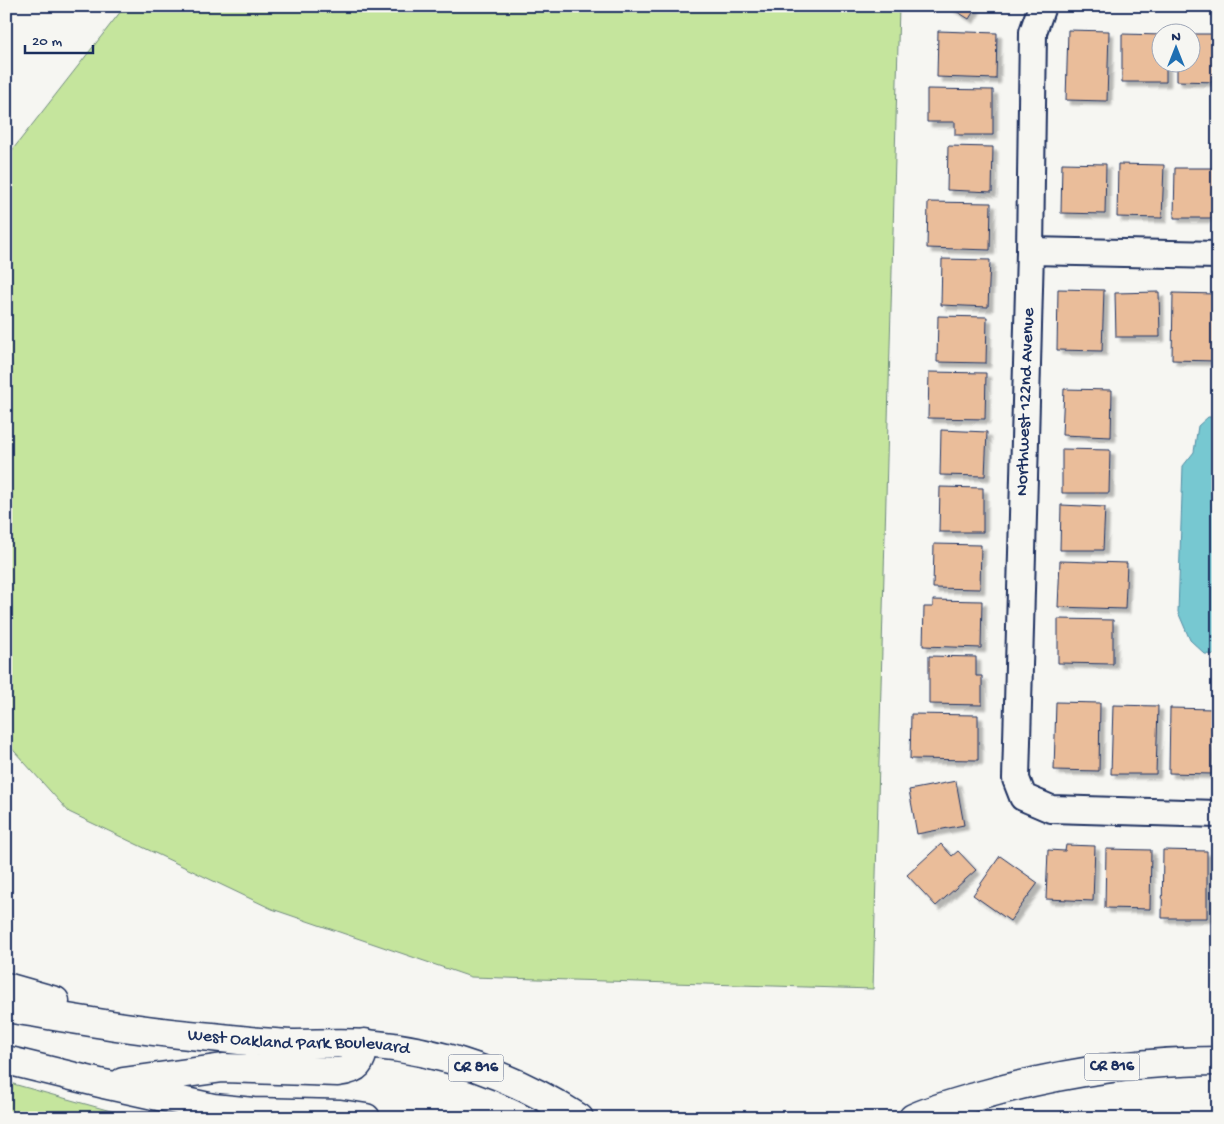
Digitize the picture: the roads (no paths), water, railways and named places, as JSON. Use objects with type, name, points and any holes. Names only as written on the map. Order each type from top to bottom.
[{"type":"main road","points":[[6,987],[167,1034]]},
{"type":"main road","name":"West Oakland Park Boulevard","points":[[6,1008],[167,1034],[290,1044],[365,1043],[417,1051],[460,1062],[505,1079],[537,1094],[579,1118]]},
{"type":"main road","points":[[104,1084],[223,1068],[338,1072],[356,1068],[361,1060],[365,1043]]},
{"type":"main road","points":[[6,1060],[213,1108],[253,1112],[340,1114],[366,1118]]},
{"type":"main road","name":"CR 816","points":[[913,1118],[993,1092],[1057,1076],[1129,1065],[1218,1061]]},
{"type":"street","name":"Northwest 122nd Avenue","points":[[1042,6],[1033,32],[1030,251],[1016,778],[1023,797],[1051,809],[1218,814]]},
{"type":"street","points":[[1030,251],[1218,255]]},
{"type":"water","points":[[1208,417],[1218,417],[1218,655],[1205,654],[1190,640],[1178,612],[1183,466],[1194,452],[1198,426]]}]
